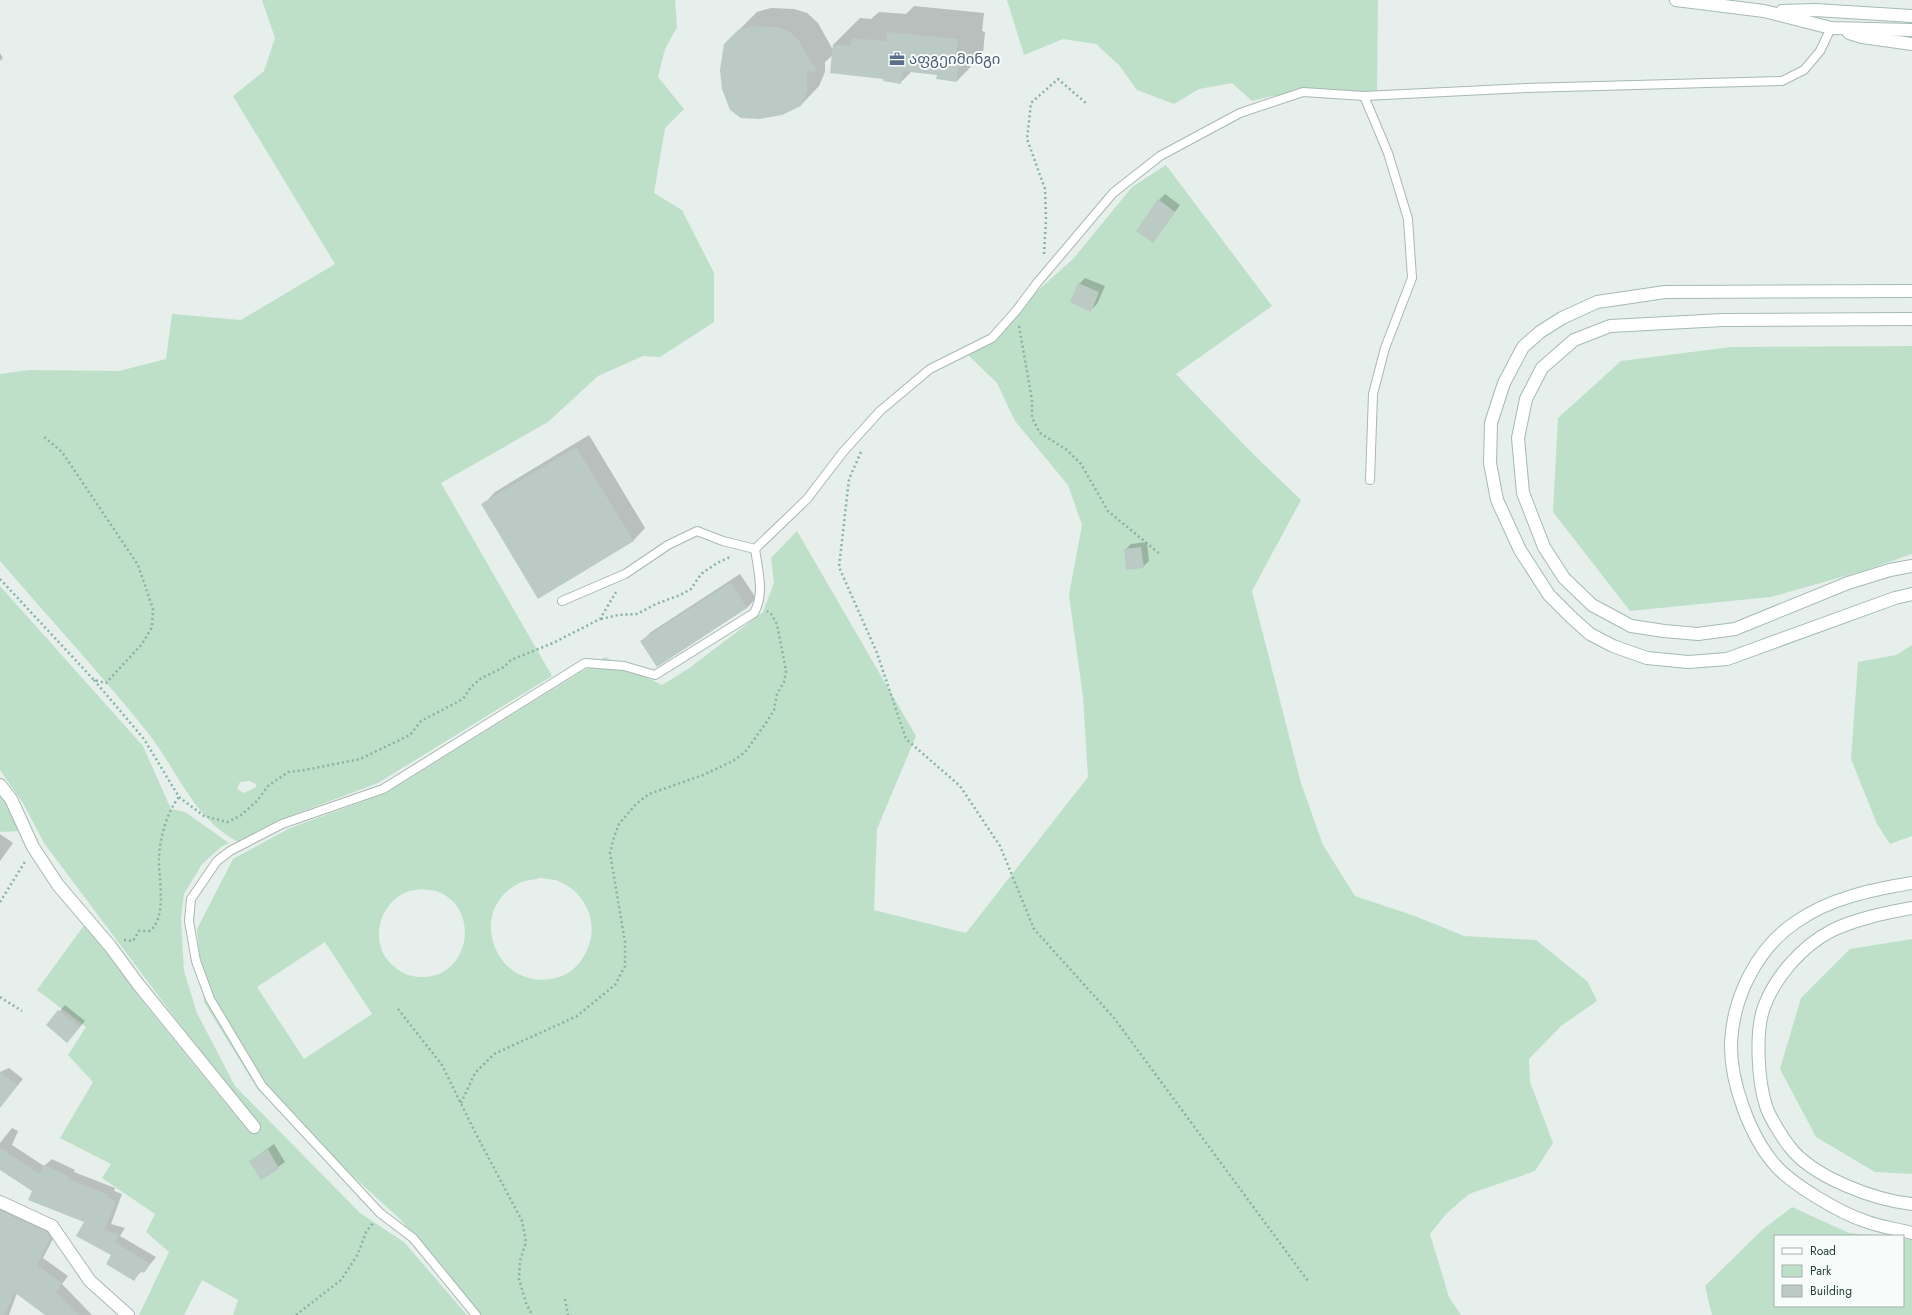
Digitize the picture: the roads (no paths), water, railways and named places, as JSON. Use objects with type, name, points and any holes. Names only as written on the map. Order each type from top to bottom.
[{"type":"main road","points":[[1681,0],[1764,11],[1862,37],[1912,44]]},
{"type":"main road","points":[[1764,11],[1815,10],[1912,16]]},
{"type":"main road","points":[[1831,28],[1912,30]]},
{"type":"main road","points":[[1912,291],[1665,292],[1597,302],[1551,325],[1540,332],[1523,347],[1504,383],[1491,423],[1490,463],[1497,500],[1520,550],[1550,595],[1590,634],[1613,646],[1646,658],[1688,662],[1727,658],[1895,598],[1912,594]]},
{"type":"main road","points":[[1912,319],[1723,320],[1610,326],[1574,340],[1542,368],[1526,399],[1518,438],[1523,493],[1544,546],[1564,578],[1592,605],[1631,626],[1698,634],[1734,629],[1848,584],[1890,570],[1912,566]]},
{"type":"main road","points":[[0,785],[11,799],[33,847],[58,885],[110,946],[138,984],[254,1127]]},
{"type":"main road","points":[[1912,883],[1848,896],[1816,909],[1795,922],[1774,939],[1757,960],[1746,983],[1736,1013],[1731,1043],[1741,1105],[1758,1140],[1776,1166],[1813,1196],[1865,1221],[1912,1233]]},
{"type":"main road","points":[[1912,908],[1858,921],[1830,931],[1792,961],[1780,978],[1764,1008],[1759,1042],[1760,1068],[1766,1107],[1789,1146],[1819,1173],[1862,1192],[1901,1203],[1912,1204]]},
{"type":"main road","points":[[0,1202],[52,1226],[90,1281],[128,1315]]},
{"type":"lane","points":[[755,549],[806,499],[843,452],[880,411],[930,369],[992,338],[1113,193],[1160,156],[1240,112],[1303,92],[1364,96],[1526,88],[1782,81],[1804,70],[1820,51],[1831,28]]},
{"type":"lane","points":[[1364,96],[1388,153],[1408,219],[1412,278],[1385,348],[1373,394],[1370,480]]},
{"type":"lane","points":[[562,601],[625,574],[668,545],[697,531],[723,541],[755,549]]},
{"type":"lane","points":[[476,1315],[413,1238],[380,1213],[262,1086],[210,999],[205,986],[196,960],[189,921],[191,899],[217,861],[230,851],[282,824],[383,789],[585,662],[624,666],[655,675],[754,613],[759,604],[760,592],[755,549]]},
{"type":"place","name":"აფგეიმინგი","points":[[897,59]]}]
